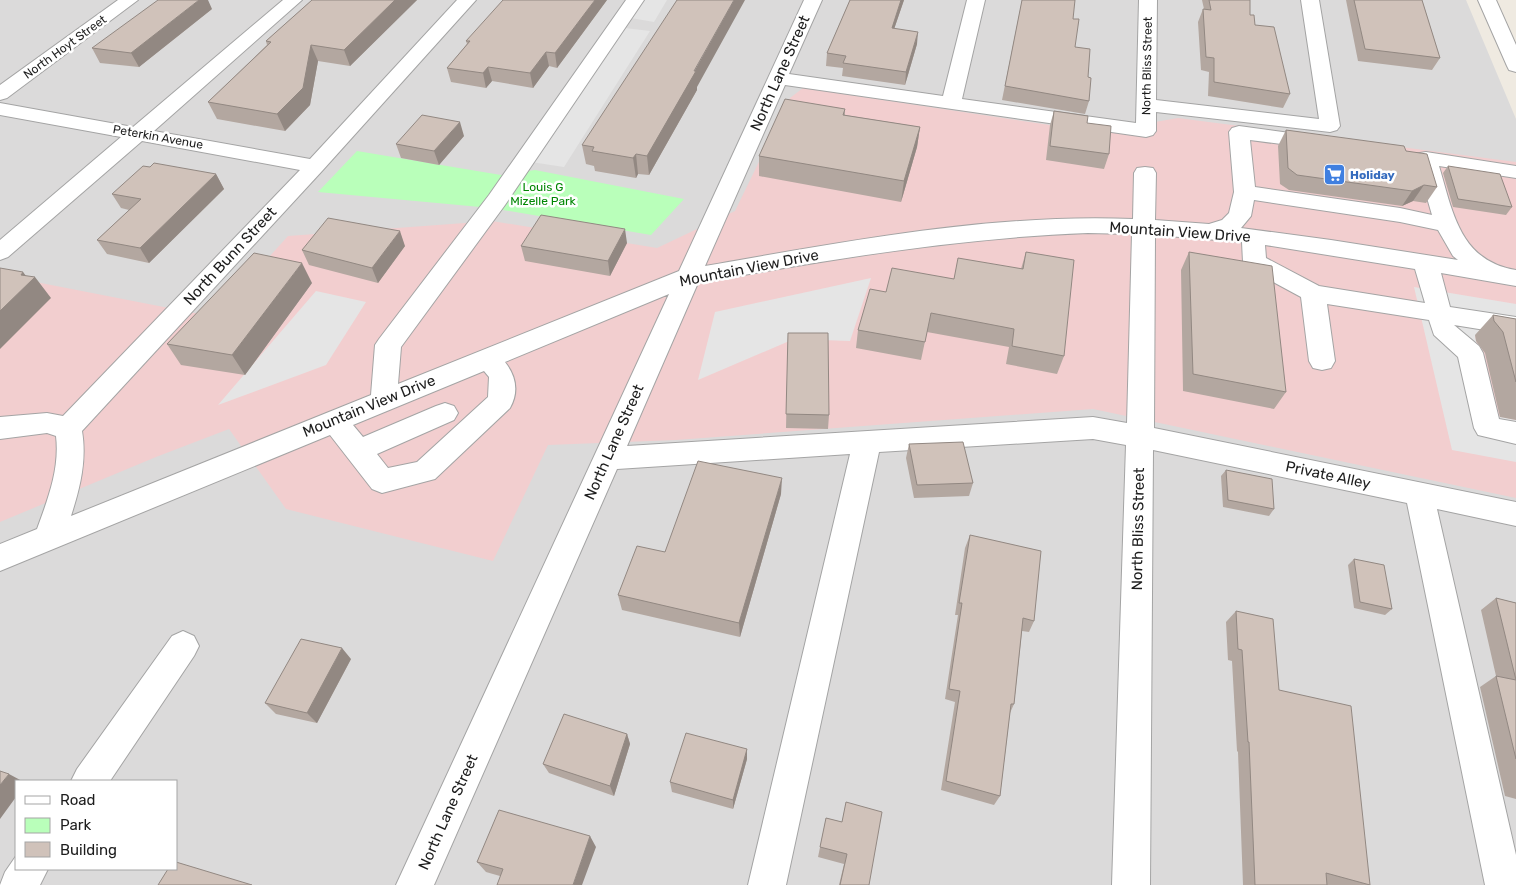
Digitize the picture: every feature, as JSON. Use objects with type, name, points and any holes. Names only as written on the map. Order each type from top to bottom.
[{"type":"street","name":"North Hoyt Street","points":[[0,94],[130,0]]},
{"type":"street","points":[[0,252],[293,0]]},
{"type":"street","name":"North Bunn Street","points":[[68,428],[315,166],[467,0]]},
{"type":"street","points":[[384,400],[388,345],[497,200],[635,0]]},
{"type":"street","name":"North Lane Street","points":[[415,885],[813,0]]},
{"type":"street","points":[[778,78],[951,102],[976,0]]},
{"type":"street","name":"North Bliss Street","points":[[951,102],[1146,131],[1148,0]]},
{"type":"street","points":[[1146,105],[1330,126],[1310,0]]},
{"type":"street","points":[[1487,0],[1516,66]]},
{"type":"street","name":"Peterkin Avenue","points":[[0,109],[315,166]]},
{"type":"street","points":[[1210,232],[1230,225],[1240,216],[1245,192],[1239,132],[1338,146]]},
{"type":"street","points":[[1493,274],[1461,251],[1446,225],[1416,157],[1516,172]]},
{"type":"street","name":"North Bliss Street","points":[[1131,885],[1145,173]]},
{"type":"street","points":[[1245,192],[1400,214],[1446,225]]},
{"type":"street","name":"Mountain View Drive","points":[[0,558],[687,277],[798,257],[935,237],[1042,228],[1144,226],[1253,236],[1516,278]]},
{"type":"street","points":[[1253,236],[1255,262],[1313,293],[1516,326]]},
{"type":"street","points":[[1425,263],[1432,282],[1443,329],[1470,353],[1488,428],[1516,433]]},
{"type":"street","points":[[1313,293],[1322,361]]},
{"type":"street","points":[[334,420],[382,481],[425,471],[501,401],[502,376],[488,357]]},
{"type":"street","points":[[425,383],[445,413],[464,436]]},
{"type":"street","points":[[359,450],[445,413]]},
{"type":"street","points":[[0,428],[47,423],[68,428],[72,445],[71,465],[50,536]]},
{"type":"street","name":"Private Alley","points":[[607,458],[1094,428],[1516,514]]},
{"type":"street","points":[[767,885],[867,442]]},
{"type":"street","points":[[1420,494],[1504,885]]},
{"type":"street","points":[[90,780],[183,646]]},
{"type":"street","points":[[18,885],[28,870]]},
{"type":"shaded area","points":[[0,0],[1466,0],[1516,119],[1516,885],[0,885]]},
{"type":"shaded area","points":[[643,0],[667,0],[654,22],[631,18]]},
{"type":"shaded area","points":[[625,28],[650,31],[564,167],[531,162]]},
{"type":"shaded area","points":[[803,88],[1097,132],[1178,118],[1516,162],[1516,498],[1093,409],[676,440],[548,445],[493,561],[286,509],[229,429],[156,457],[0,522],[0,275],[215,317],[288,236],[492,221],[657,248],[735,211],[790,98]]},
{"type":"shaded area","points":[[871,278],[850,341],[794,339],[698,380],[715,312]]},
{"type":"shaded area","points":[[1414,287],[1516,304],[1516,342],[1475,336],[1493,415],[1516,420],[1516,462],[1452,450]]},
{"type":"shaded area","points":[[316,291],[366,302],[326,365],[218,405]]},
{"type":"green space","name":"Louis G Mizelle Park","points":[[357,151],[501,175],[535,170],[684,199],[651,235],[491,208],[318,192]]},
{"type":"building","points":[[158,0],[199,0],[131,53],[92,48]]},
{"type":"building","points":[[312,0],[395,0],[344,50],[311,45],[303,88],[277,114],[208,102],[271,42],[266,41]]},
{"type":"building","points":[[503,0],[595,0],[555,53],[546,52],[530,73],[488,67],[483,73],[447,68],[470,41],[466,41]]},
{"type":"building","points":[[677,0],[734,0],[647,156],[636,154],[633,158],[592,151],[594,147],[582,145]]},
{"type":"building","points":[[850,0],[901,0],[892,28],[918,32],[906,72],[843,63],[846,56],[827,53]]},
{"type":"building","points":[[1022,0],[1075,0],[1073,19],[1079,19],[1075,47],[1090,49],[1088,77],[1091,78],[1089,101],[1005,86]]},
{"type":"building","points":[[1209,0],[1250,0],[1250,15],[1254,15],[1255,25],[1274,27],[1290,94],[1214,82],[1214,58],[1206,57],[1203,9],[1211,10]]},
{"type":"building","points":[[1354,0],[1422,0],[1440,58],[1365,49]]},
{"type":"building","points":[[785,99],[845,109],[843,115],[920,127],[904,181],[759,156]]},
{"type":"building","points":[[1054,111],[1088,116],[1087,123],[1111,126],[1109,154],[1050,146]]},
{"type":"building","points":[[422,115],[460,122],[434,151],[396,144]]},
{"type":"building","points":[[1286,130],[1404,146],[1406,151],[1427,154],[1437,187],[1424,185],[1412,191],[1297,175],[1288,168]]},
{"type":"building","points":[[154,163],[216,174],[140,248],[97,240],[141,199],[112,194],[143,166],[150,167]]},
{"type":"building","points":[[1448,166],[1500,174],[1512,207],[1458,199]]},
{"type":"building","points":[[541,215],[625,229],[608,261],[521,246]]},
{"type":"building","points":[[328,218],[400,231],[372,268],[302,250]]},
{"type":"building","points":[[1026,252],[1074,260],[1064,356],[1012,346],[1014,329],[931,313],[925,342],[858,330],[870,289],[886,292],[892,268],[954,279],[958,258],[1023,269]]},
{"type":"building","points":[[1189,252],[1272,266],[1286,392],[1193,374]]},
{"type":"building","points":[[254,253],[302,263],[232,355],[167,344]]},
{"type":"building","points":[[0,268],[23,272],[21,275],[35,277],[0,311]]},
{"type":"building","points":[[1493,315],[1516,319],[1516,382],[1503,332],[1494,321]]},
{"type":"building","points":[[788,333],[828,333],[829,415],[786,414]]},
{"type":"building","points":[[963,442],[973,483],[917,485],[909,444]]},
{"type":"building","points":[[698,461],[782,478],[739,623],[618,595],[637,546],[665,552]]},
{"type":"building","points":[[1226,470],[1272,479],[1274,509],[1228,500]]},
{"type":"building","points":[[970,535],[1041,551],[1034,621],[1023,618],[1014,704],[1011,704],[1000,796],[946,781],[960,691],[949,689],[962,603],[959,603]]},
{"type":"building","points":[[1354,559],[1384,565],[1392,609],[1360,602]]},
{"type":"building","points":[[1496,598],[1516,603],[1516,680]]},
{"type":"building","points":[[1236,611],[1273,619],[1279,690],[1351,706],[1370,885],[1326,873],[1327,885],[1255,885],[1249,742],[1242,650],[1238,649]]},
{"type":"building","points":[[301,639],[342,648],[307,713],[265,703]]},
{"type":"building","points":[[1496,676],[1516,680],[1516,759]]},
{"type":"building","points":[[564,714],[627,734],[610,786],[543,764]]},
{"type":"building","points":[[686,733],[747,749],[733,800],[670,782]]},
{"type":"building","points":[[0,771],[9,774],[0,785]]},
{"type":"building","points":[[846,802],[882,812],[869,885],[840,885],[847,854],[820,847],[826,818],[842,822]]},
{"type":"building","points":[[499,810],[590,836],[573,885],[497,885],[503,869],[477,862]]},
{"type":"building","points":[[178,863],[252,885],[158,885],[167,870],[178,870]]},
{"type":"place","name":"Holiday","points":[[1334,175]]}]
